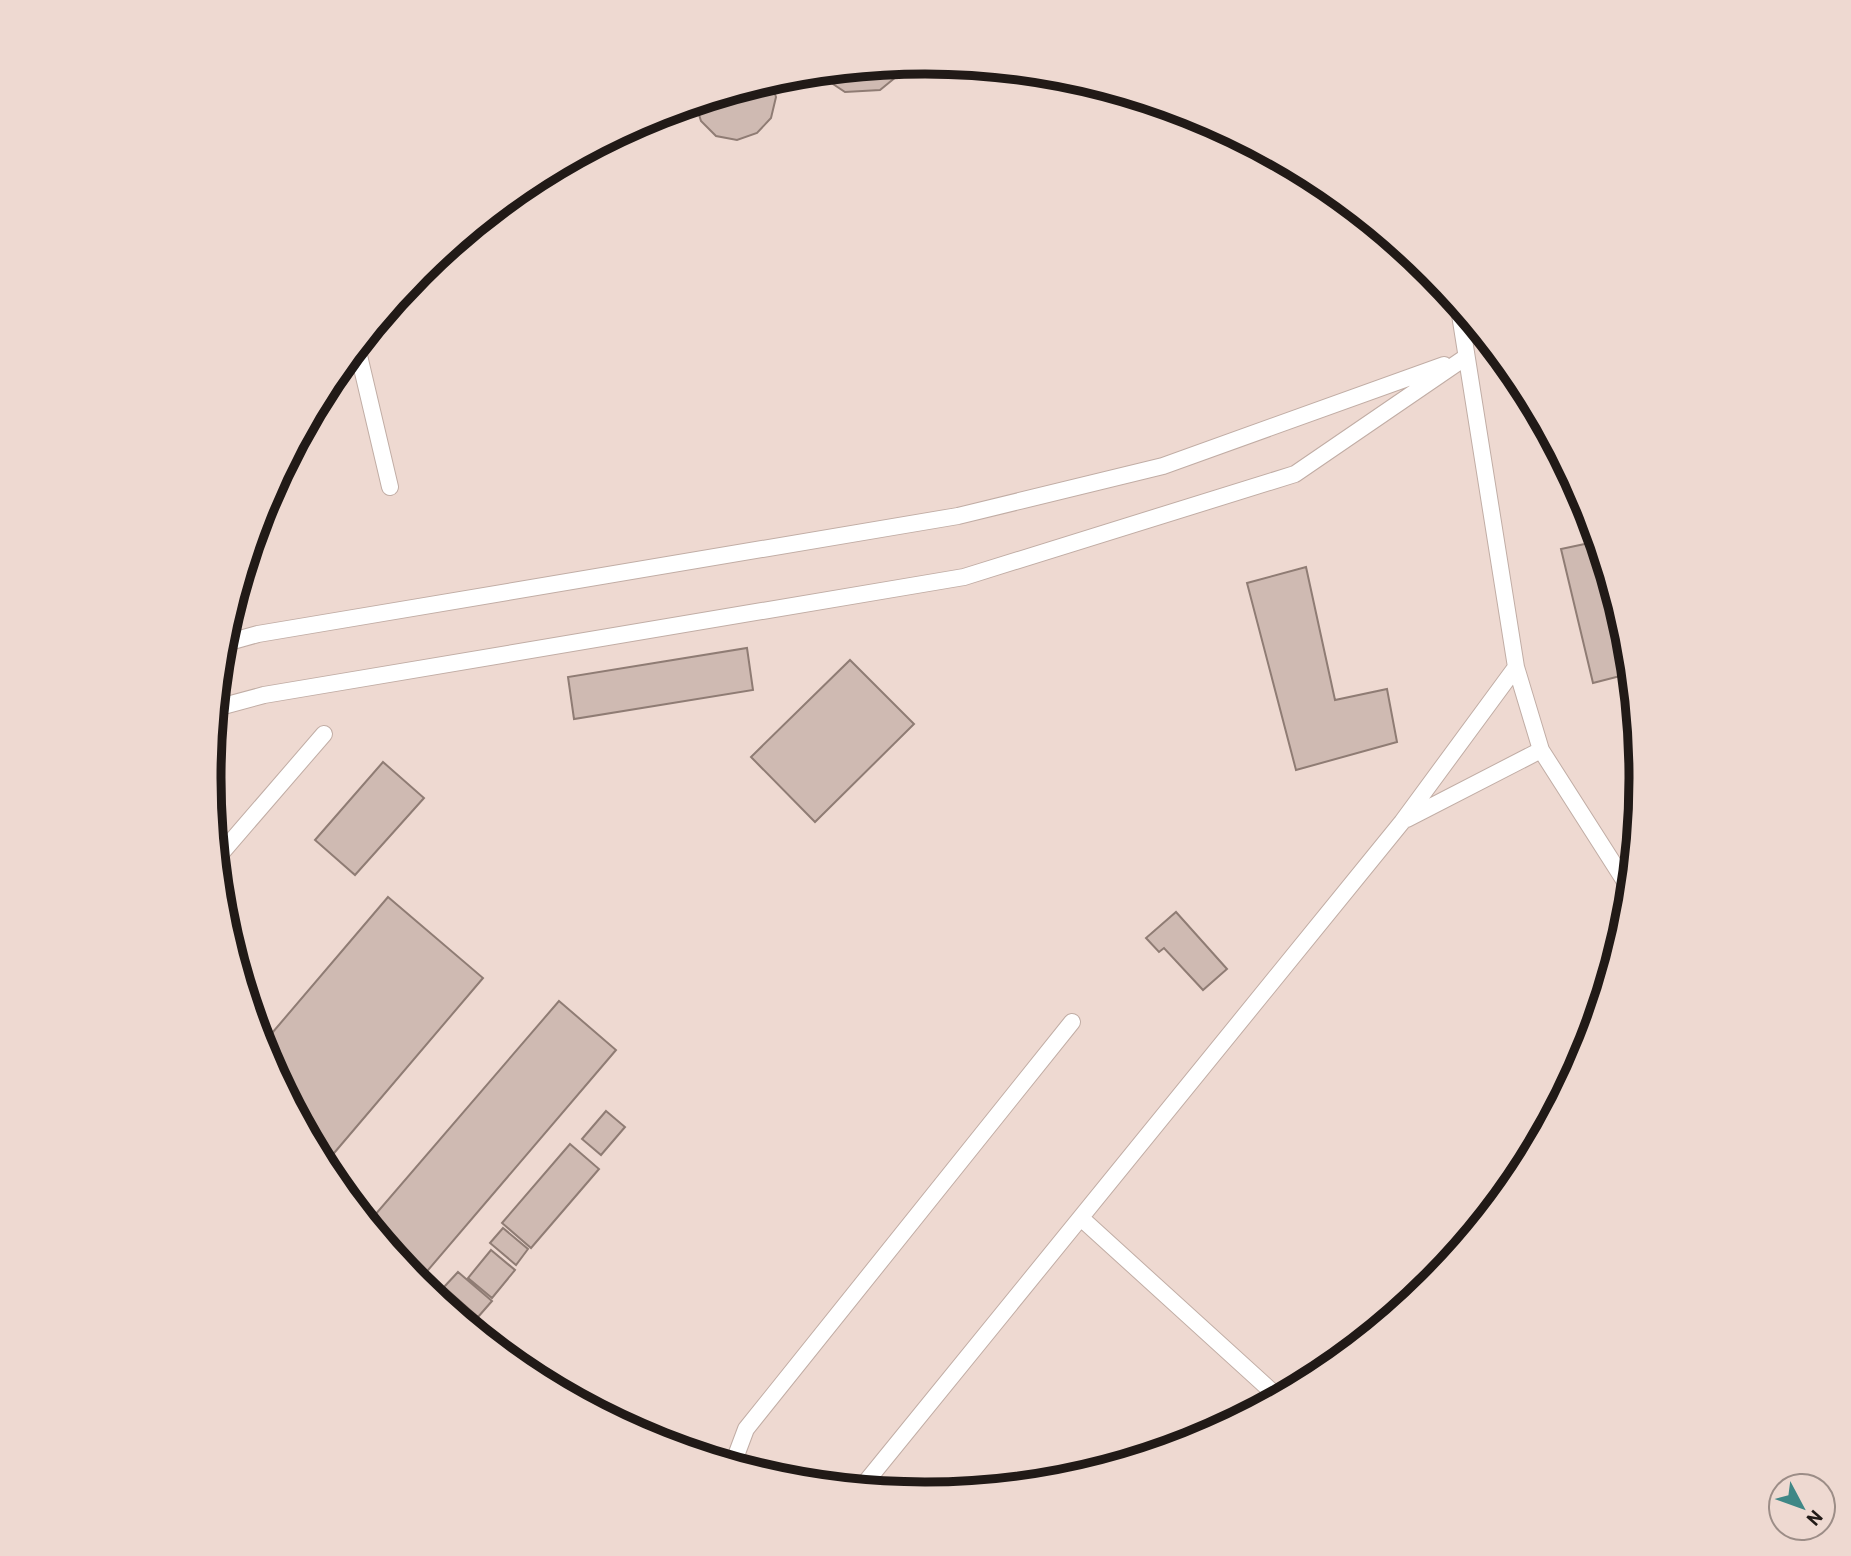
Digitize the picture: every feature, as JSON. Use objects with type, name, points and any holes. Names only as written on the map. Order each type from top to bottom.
[{"type":"lane","points":[[1461,320],[1516,667],[1541,750],[1623,878]]},
{"type":"lane","points":[[235,640],[258,634],[958,516],[1163,466],[1466,357]]},
{"type":"lane","points":[[225,705],[264,695],[964,577],[1295,474],[1466,357]]},
{"type":"lane","points":[[360,359],[390,487]]},
{"type":"lane","points":[[868,1480],[1402,822],[1516,667]]},
{"type":"lane","points":[[225,849],[324,734]]},
{"type":"lane","points":[[1402,822],[1541,750]]},
{"type":"lane","points":[[737,1456],[746,1429],[1072,1022]]},
{"type":"lane","points":[[1082,1218],[1272,1391]]},
{"type":"building","points":[[899,75],[880,90],[845,92],[828,81]]},
{"type":"building","points":[[774,90],[776,97],[771,118],[757,133],[737,140],[716,136],[701,121],[698,111]]},
{"type":"building","points":[[1590,543],[1606,596],[1622,676],[1593,683],[1561,549]]},
{"type":"building","points":[[1306,567],[1335,700],[1387,689],[1397,742],[1296,770],[1247,583]]},
{"type":"building","points":[[747,648],[753,690],[574,719],[568,677]]},
{"type":"building","points":[[850,660],[914,724],[815,822],[751,757]]},
{"type":"building","points":[[383,762],[424,798],[355,875],[315,840]]},
{"type":"building","points":[[388,897],[483,978],[332,1156],[294,1090],[270,1035]]},
{"type":"building","points":[[1176,912],[1227,969],[1203,990],[1164,948],[1159,952],[1146,938]]},
{"type":"building","points":[[559,1001],[616,1050],[425,1274],[374,1216]]},
{"type":"building","points":[[606,1111],[625,1127],[601,1155],[582,1139]]},
{"type":"building","points":[[570,1144],[599,1169],[531,1248],[502,1223]]},
{"type":"building","points":[[503,1228],[528,1249],[516,1265],[490,1243]]},
{"type":"building","points":[[491,1250],[515,1270],[492,1298],[468,1278]]},
{"type":"building","points":[[458,1272],[492,1301],[478,1317],[444,1287]]},
{"type":"building","points":[[443,1291],[477,1319],[476,1320],[461,1308]]}]
